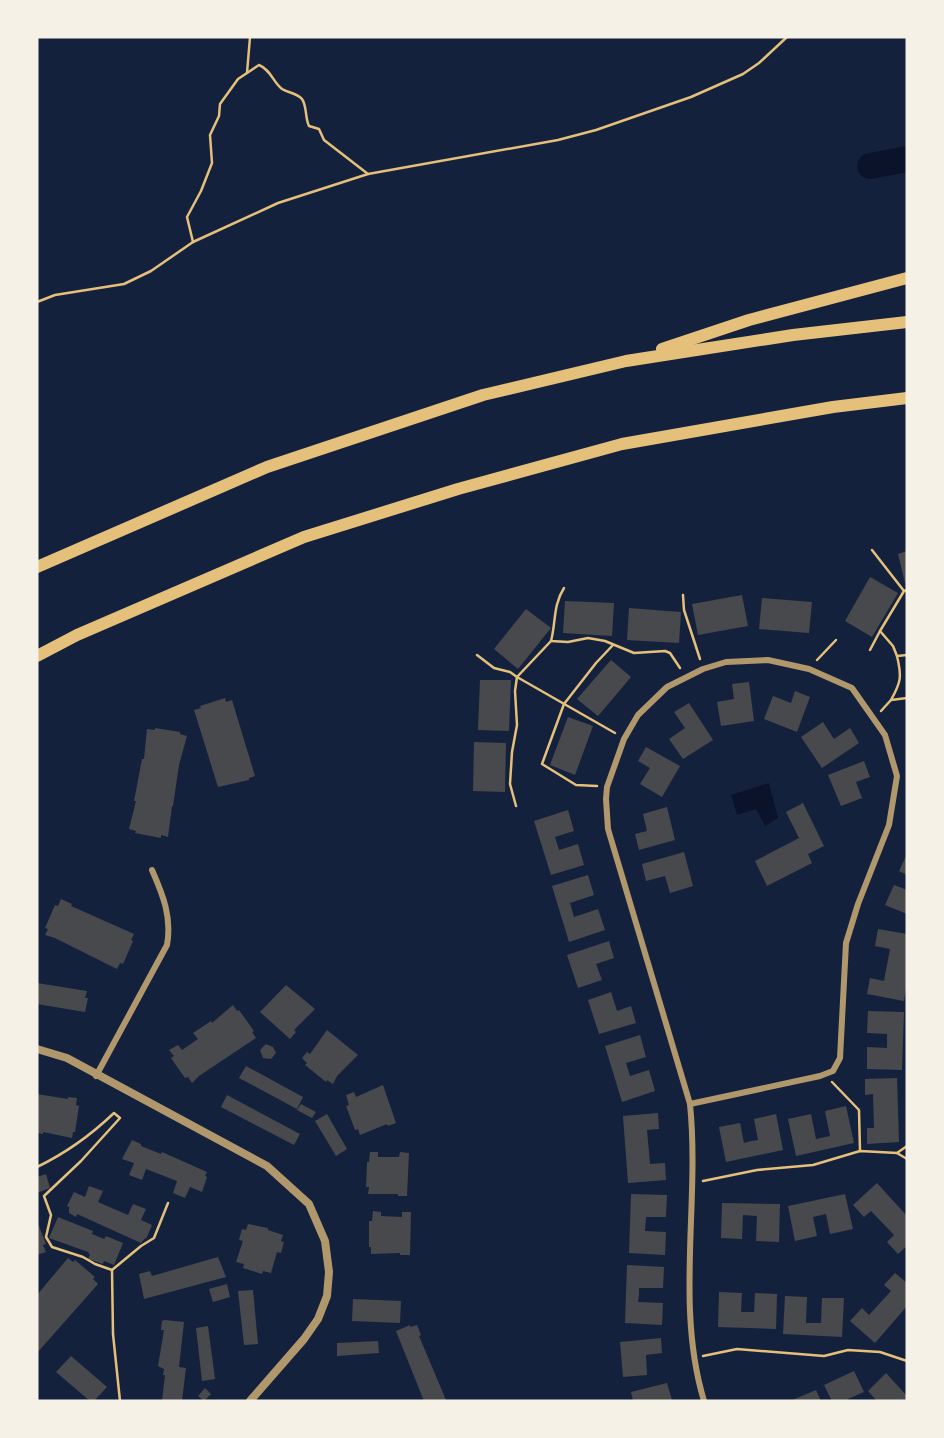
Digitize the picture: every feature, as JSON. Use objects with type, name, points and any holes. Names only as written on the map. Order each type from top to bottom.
[{"type":"highway","points":[[37,567],[267,467],[483,395],[626,360],[749,320],[907,278]]},
{"type":"highway","points":[[626,360],[793,335],[907,322]]},
{"type":"highway","points":[[37,656],[77,635],[304,537],[458,489],[622,444],[833,407],[907,398]]},
{"type":"highway","points":[[833,407],[907,404]]},
{"type":"street","points":[[690,1104],[824,1075],[832,1071],[839,1058],[846,943],[889,825],[897,776],[885,734],[852,688],[809,669],[768,660],[726,662],[684,677],[667,687],[638,715],[624,738],[607,787],[608,829],[690,1104],[694,1144],[689,1328],[704,1401]]},
{"type":"street","points":[[96,1076],[167,945],[170,929],[165,899],[152,870]]},
{"type":"street","points":[[37,1049],[67,1058],[267,1166],[309,1204],[325,1241],[329,1272],[327,1296],[318,1318],[304,1339],[250,1401]]},
{"type":"path","points":[[247,73],[250,37]]},
{"type":"path","points":[[37,302],[55,295],[124,284],[151,271],[193,242],[278,203],[368,174],[558,140],[596,130],[691,97],[743,74],[787,37]]},
{"type":"path","points":[[193,242],[187,217],[212,163],[212,128],[219,116],[220,104],[238,79],[262,65],[270,71],[280,88],[301,97],[309,126],[318,129],[324,140],[368,174]]},
{"type":"path","points":[[870,650],[906,590],[872,550]]},
{"type":"path","points":[[516,806],[510,784],[517,725],[517,677],[551,641],[555,627],[556,601],[564,589]]},
{"type":"path","points":[[683,596],[684,610],[703,669]]},
{"type":"path","points":[[873,718],[891,700],[900,683],[901,671],[893,646],[880,631]]},
{"type":"path","points":[[551,641],[568,642],[588,638],[634,653],[665,651],[676,662],[684,677]]},
{"type":"path","points":[[809,669],[836,640]]},
{"type":"path","points":[[607,787],[576,785],[542,764],[564,704],[613,645]]},
{"type":"path","points":[[477,655],[494,668],[510,672],[624,738]]},
{"type":"path","points":[[897,656],[907,655]]},
{"type":"path","points":[[891,700],[907,698]]},
{"type":"path","points":[[824,1075],[859,1110],[860,1151]]},
{"type":"path","points":[[37,1167],[53,1160],[114,1113],[120,1118],[44,1196],[51,1214],[46,1237],[52,1247],[112,1270]]},
{"type":"path","points":[[897,1153],[907,1146]]},
{"type":"path","points":[[693,1182],[757,1170],[813,1165],[860,1151],[897,1153],[907,1159]]},
{"type":"path","points":[[112,1270],[154,1238],[168,1203]]},
{"type":"path","points":[[112,1270],[113,1334],[120,1401]]},
{"type":"path","points":[[693,1357],[737,1349],[824,1356],[848,1350],[880,1352],[907,1362]]},
{"type":"water","points":[[769,783],[778,818],[765,826],[756,809],[737,815],[731,795]]},
{"type":"building","points":[[907,551],[907,587],[906,587],[898,554]]},
{"type":"building","points":[[870,577],[898,593],[872,637],[845,621]]},
{"type":"building","points":[[742,595],[748,626],[698,635],[692,604]]},
{"type":"building","points":[[762,598],[812,602],[809,633],[759,629]]},
{"type":"building","points":[[565,601],[614,603],[612,636],[563,633]]},
{"type":"building","points":[[629,608],[681,612],[679,643],[627,640]]},
{"type":"building","points":[[526,609],[551,628],[518,669],[494,649]]},
{"type":"building","points":[[611,660],[631,677],[598,716],[577,699]]},
{"type":"building","points":[[480,680],[511,680],[509,731],[478,730]]},
{"type":"building","points":[[749,682],[754,721],[721,726],[717,702],[734,699],[732,684]]},
{"type":"building","points":[[795,691],[810,697],[797,732],[764,719],[773,696],[791,703]]},
{"type":"building","points":[[225,698],[226,702],[232,700],[255,776],[249,780],[218,787],[194,710]]},
{"type":"building","points":[[689,703],[713,740],[683,759],[669,739],[685,728],[674,712]]},
{"type":"building","points":[[568,717],[593,726],[575,775],[550,765]]},
{"type":"building","points":[[823,722],[834,739],[850,728],[859,743],[822,768],[801,737]]},
{"type":"building","points":[[147,729],[180,732],[187,736],[179,765],[168,837],[161,835],[161,838],[135,833],[136,831],[129,829],[144,759]]},
{"type":"building","points":[[474,742],[506,743],[505,792],[473,791]]},
{"type":"building","points":[[646,747],[680,766],[662,797],[640,784],[650,768],[638,761]]},
{"type":"building","points":[[864,761],[870,777],[856,782],[862,798],[841,806],[828,775]]},
{"type":"building","points":[[803,803],[824,846],[808,854],[812,863],[767,886],[755,861],[799,838],[786,812]]},
{"type":"building","points":[[667,807],[675,840],[639,850],[635,834],[647,831],[643,814]]},
{"type":"building","points":[[568,810],[574,831],[555,837],[559,850],[578,844],[584,865],[551,875],[534,821]]},
{"type":"building","points":[[684,852],[693,886],[670,893],[665,876],[646,881],[642,864]]},
{"type":"building","points":[[907,854],[907,875],[899,871]]},
{"type":"building","points":[[588,875],[594,895],[570,903],[574,917],[598,909],[605,930],[569,942],[552,886]]},
{"type":"building","points":[[894,885],[907,890],[907,914],[885,905]]},
{"type":"building","points":[[61,899],[134,934],[123,964],[120,963],[117,969],[45,935],[48,929],[45,928],[55,905],[58,906]]},
{"type":"building","points":[[878,929],[907,934],[907,981],[904,1001],[867,994],[870,978],[884,981],[890,949],[875,946]]},
{"type":"building","points":[[609,941],[614,958],[596,964],[602,980],[578,988],[567,955]]},
{"type":"building","points":[[37,983],[87,991],[85,1012],[37,1004]]},
{"type":"building","points":[[286,985],[315,1009],[294,1030],[296,1032],[290,1039],[260,1012]]},
{"type":"building","points":[[611,992],[617,1011],[631,1006],[636,1023],[599,1034],[588,1000]]},
{"type":"building","points":[[233,1005],[254,1031],[252,1032],[256,1038],[192,1083],[188,1077],[185,1078],[171,1058],[174,1056],[169,1050],[178,1045],[182,1050],[198,1039],[193,1033],[211,1021],[212,1023]]},
{"type":"building","points":[[868,1011],[904,1012],[902,1070],[867,1069],[867,1047],[887,1048],[887,1034],[867,1033]]},
{"type":"building","points":[[327,1030],[358,1055],[337,1076],[333,1084],[327,1080],[326,1082],[305,1065],[307,1063],[302,1058],[307,1052],[310,1054]]},
{"type":"building","points":[[640,1035],[646,1057],[626,1063],[630,1076],[649,1070],[655,1091],[622,1102],[605,1046]]},
{"type":"building","points":[[266,1044],[273,1047],[276,1053],[271,1059],[263,1058],[260,1050]]},
{"type":"building","points":[[246,1066],[303,1097],[297,1109],[239,1078]]},
{"type":"building","points":[[897,1078],[899,1142],[867,1144],[867,1128],[874,1128],[873,1094],[865,1095],[865,1079]]},
{"type":"building","points":[[383,1085],[396,1123],[360,1135],[358,1129],[355,1130],[346,1106],[349,1105],[346,1095],[354,1092],[356,1097]]},
{"type":"building","points":[[37,1094],[77,1098],[76,1105],[79,1106],[72,1138],[37,1133]]},
{"type":"building","points":[[227,1095],[300,1134],[294,1145],[221,1107]]},
{"type":"building","points":[[301,1104],[316,1112],[312,1118],[297,1110]]},
{"type":"building","points":[[846,1106],[854,1143],[796,1156],[788,1119],[811,1114],[816,1139],[830,1136],[825,1111]]},
{"type":"building","points":[[658,1113],[659,1129],[647,1130],[650,1164],[665,1163],[666,1180],[628,1183],[623,1116]]},
{"type":"building","points":[[327,1114],[347,1149],[336,1156],[315,1121]]},
{"type":"building","points":[[776,1114],[783,1150],[726,1162],[719,1127],[740,1123],[744,1143],[758,1140],[754,1119]]},
{"type":"building","points":[[132,1140],[207,1172],[202,1192],[190,1187],[185,1198],[173,1193],[177,1181],[146,1169],[142,1180],[129,1175],[134,1163],[122,1159]]},
{"type":"building","points":[[370,1152],[378,1152],[378,1157],[399,1157],[400,1152],[409,1153],[407,1196],[368,1194],[367,1162]]},
{"type":"building","points":[[46,1174],[50,1188],[37,1193],[37,1177]]},
{"type":"building","points":[[877,1183],[907,1216],[907,1246],[898,1254],[887,1242],[894,1235],[871,1211],[864,1217],[853,1205]]},
{"type":"building","points":[[89,1186],[103,1191],[98,1202],[128,1215],[133,1204],[146,1209],[141,1220],[152,1225],[146,1239],[141,1243],[77,1214],[76,1217],[69,1213],[67,1206],[74,1192],[85,1197]]},
{"type":"building","points":[[631,1194],[667,1195],[666,1217],[646,1217],[645,1231],[666,1232],[665,1255],[629,1253]]},
{"type":"building","points":[[845,1194],[853,1229],[830,1234],[826,1214],[813,1217],[817,1236],[795,1241],[788,1206]]},
{"type":"building","points":[[722,1203],[780,1204],[779,1242],[756,1241],[757,1216],[743,1215],[742,1239],[721,1238]]},
{"type":"building","points":[[373,1211],[381,1212],[381,1216],[402,1217],[402,1212],[411,1212],[410,1255],[371,1254],[369,1221],[372,1221]]},
{"type":"building","points":[[58,1217],[93,1231],[92,1234],[104,1239],[106,1236],[123,1243],[114,1265],[88,1259],[88,1252],[49,1238]]},
{"type":"building","points":[[37,1221],[46,1244],[43,1245],[46,1252],[37,1255]]},
{"type":"building","points":[[248,1224],[268,1228],[283,1235],[281,1253],[277,1252],[271,1273],[263,1271],[262,1274],[243,1268],[244,1264],[236,1262],[243,1241],[239,1240],[242,1229],[246,1230]]},
{"type":"building","points":[[218,1257],[226,1277],[144,1299],[139,1274],[150,1271],[152,1276]]},
{"type":"building","points":[[68,1258],[73,1262],[75,1260],[95,1277],[93,1279],[98,1284],[37,1353],[37,1295]]},
{"type":"building","points":[[627,1265],[664,1267],[663,1288],[639,1288],[638,1302],[663,1303],[662,1325],[625,1323]]},
{"type":"building","points":[[895,1273],[907,1283],[907,1306],[875,1343],[850,1321],[862,1308],[869,1315],[891,1291],[884,1285]]},
{"type":"building","points":[[227,1284],[230,1297],[213,1302],[209,1289]]},
{"type":"building","points":[[253,1290],[258,1344],[244,1345],[238,1291]]},
{"type":"building","points":[[719,1292],[742,1293],[741,1312],[754,1312],[755,1293],[777,1294],[776,1329],[718,1327]]},
{"type":"building","points":[[785,1296],[807,1297],[806,1323],[821,1323],[822,1298],[844,1298],[842,1337],[783,1334]]},
{"type":"building","points":[[353,1299],[401,1301],[400,1323],[352,1321]]},
{"type":"building","points":[[162,1321],[184,1322],[179,1367],[186,1368],[182,1401],[162,1401],[165,1375],[164,1369],[158,1366],[164,1330],[161,1330]]},
{"type":"building","points":[[417,1325],[421,1335],[419,1336],[446,1400],[424,1401],[396,1331]]},
{"type":"building","points":[[208,1326],[215,1379],[202,1381],[196,1328]]},
{"type":"building","points":[[661,1338],[662,1353],[646,1355],[647,1375],[623,1377],[620,1342]]},
{"type":"building","points":[[378,1341],[379,1353],[337,1356],[337,1343]]},
{"type":"building","points":[[71,1356],[107,1387],[94,1401],[90,1401],[56,1372]]},
{"type":"building","points":[[854,1371],[864,1392],[848,1401],[832,1401],[824,1385]]},
{"type":"building","points":[[886,1373],[907,1396],[905,1401],[877,1401],[868,1391]]},
{"type":"building","points":[[667,1383],[672,1400],[633,1401],[631,1392]]},
{"type":"building","points":[[205,1388],[211,1394],[204,1401],[198,1396]]},
{"type":"building","points":[[816,1390],[821,1401],[790,1401]]},
{"type":"waterway","points":[[870,166],[907,159]]}]
